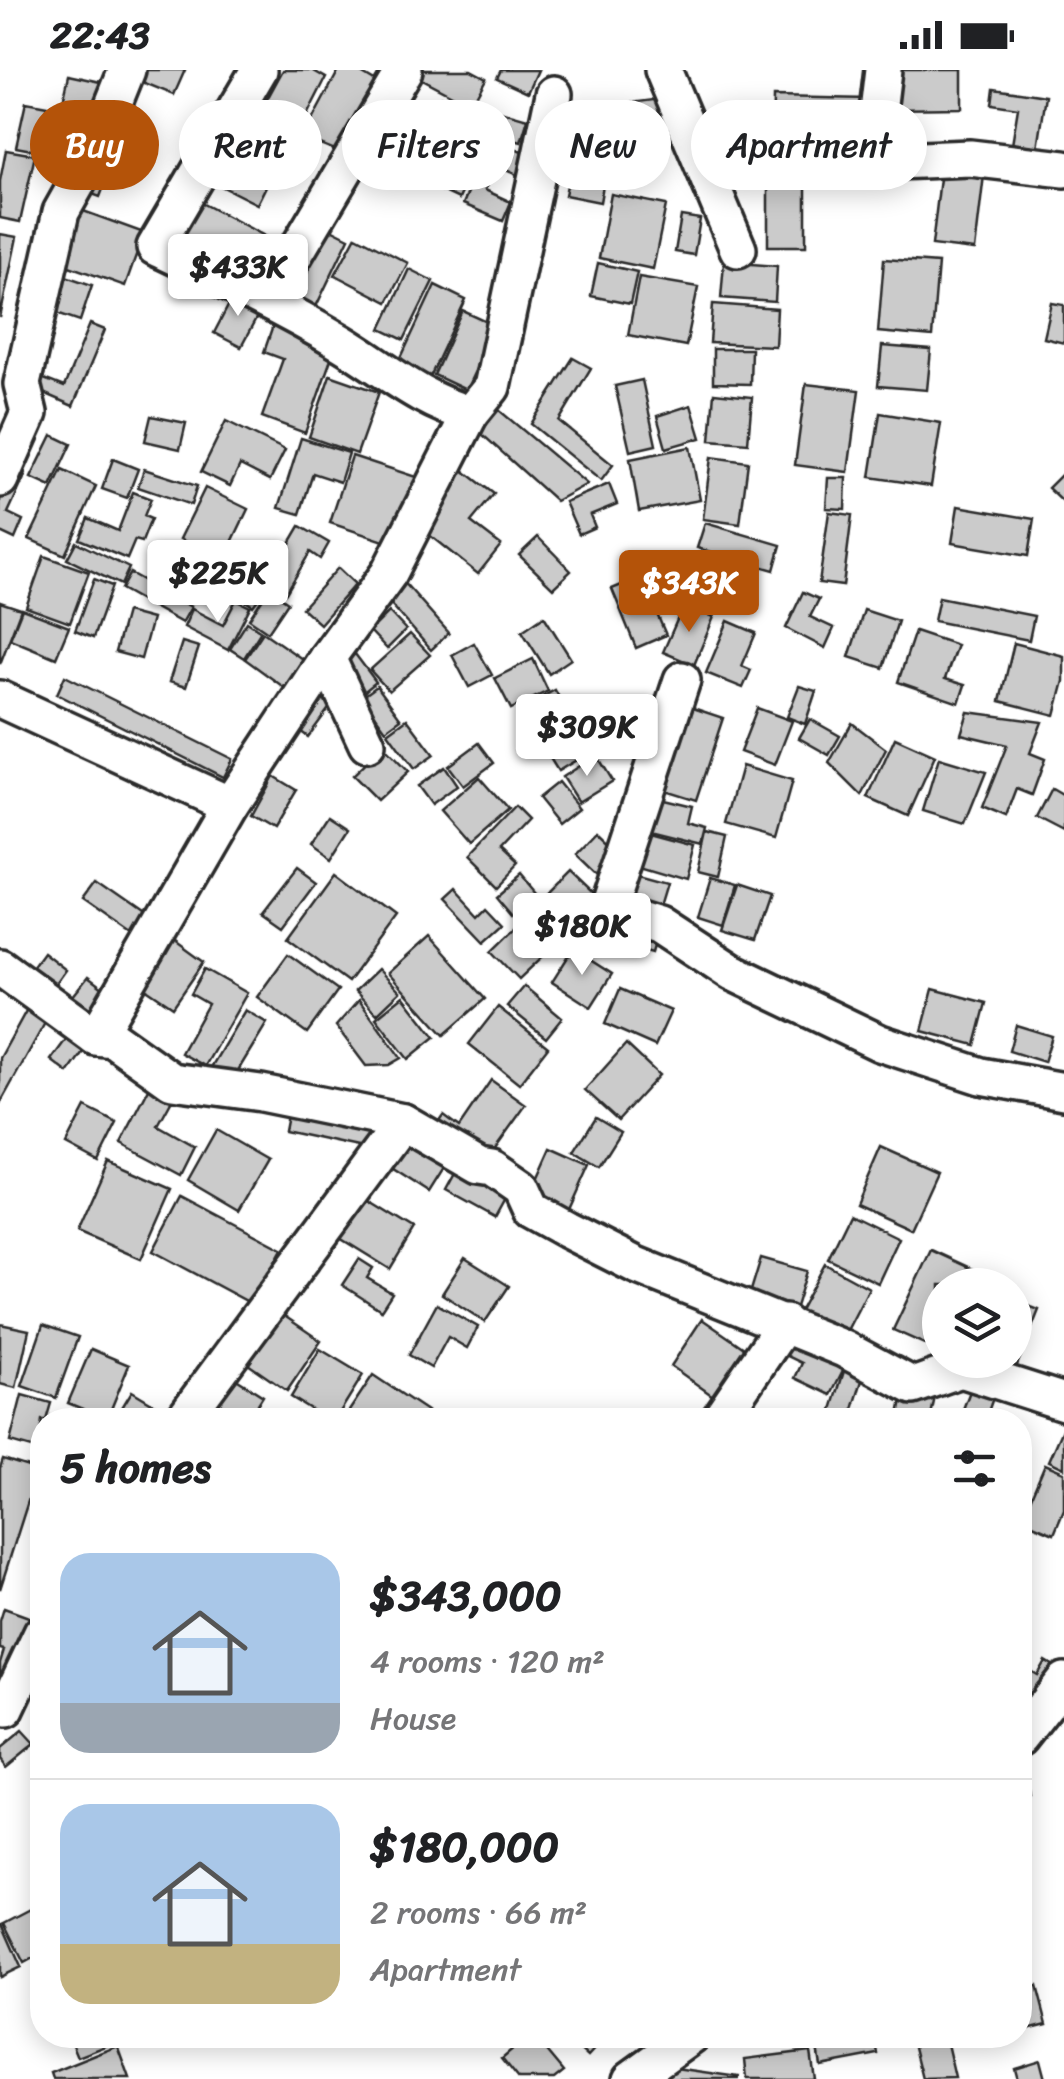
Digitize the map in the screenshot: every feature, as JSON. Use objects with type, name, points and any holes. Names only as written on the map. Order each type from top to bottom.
[{"type":"street","points":[[0,479],[29,414],[22,384],[61,212],[93,154],[127,70]]},
{"type":"street","points":[[259,70],[156,247],[268,301],[341,342],[439,406],[470,414]]},
{"type":"street","points":[[268,301],[404,70]]},
{"type":"street","points":[[664,70],[738,249]]},
{"type":"street","points":[[882,70],[872,162],[970,158],[1064,168]]},
{"type":"street","points":[[96,1037],[230,805],[389,573],[470,414],[492,387],[554,94]]},
{"type":"street","points":[[328,658],[367,744]]},
{"type":"street","points":[[682,680],[607,908],[659,924],[732,972],[880,1043],[981,1076],[1064,1091]]},
{"type":"street","points":[[0,698],[230,805]]},
{"type":"street","points":[[0,967],[96,1037],[114,1039],[172,1081],[261,1093],[403,1122],[479,1166],[492,1168],[521,1188],[531,1210],[567,1230],[636,1265],[785,1323],[912,1386],[961,1369],[1064,1402]]},
{"type":"street","points":[[192,1408],[403,1122]]},
{"type":"street","points":[[727,1408],[785,1323]]},
{"type":"street","points":[[6,1709],[30,1658]]},
{"type":"street","points":[[1032,1722],[1064,1681]]},
{"type":"street","points":[[631,2079],[674,2048]]},
{"type":"building","points":[[144,70],[185,70],[174,95],[140,81]]},
{"type":"building","points":[[283,70],[312,70],[326,78],[315,100],[267,100]]},
{"type":"building","points":[[339,70],[356,70],[386,88],[379,100],[342,100],[342,153],[322,145],[322,102]]},
{"type":"building","points":[[414,70],[471,70],[486,78],[474,100],[461,100],[412,74]]},
{"type":"building","points":[[501,70],[538,70],[528,92],[497,78]]},
{"type":"building","points":[[890,70],[962,70],[962,108],[927,108],[927,100],[890,100]]},
{"type":"building","points":[[69,75],[101,82],[97,100],[63,100]]},
{"type":"building","points":[[994,88],[1046,96],[1037,155],[1011,151],[1018,108],[992,104]]},
{"type":"building","points":[[773,97],[870,99],[870,100],[773,100]]},
{"type":"building","points":[[26,102],[30,103],[30,150],[16,147]]},
{"type":"building","points":[[515,115],[528,119],[521,142],[515,140]]},
{"type":"building","points":[[515,149],[526,154],[515,174]]},
{"type":"building","points":[[6,150],[30,154],[30,177],[20,222],[0,218],[0,181]]},
{"type":"building","points":[[941,170],[984,175],[975,250],[932,245]]},
{"type":"building","points":[[84,190],[103,190],[100,197]]},
{"type":"building","points":[[229,190],[264,190],[257,204]]},
{"type":"building","points":[[440,190],[463,190],[459,199]]},
{"type":"building","points":[[469,190],[485,190],[511,202],[503,221],[463,204]]},
{"type":"building","points":[[566,190],[602,190],[600,202],[565,195]]},
{"type":"building","points":[[768,190],[806,190],[806,246],[768,246]]},
{"type":"building","points":[[611,194],[666,205],[653,269],[599,258]]},
{"type":"building","points":[[187,195],[278,243],[258,281],[167,233]]},
{"type":"building","points":[[75,208],[144,233],[125,286],[55,261]]},
{"type":"building","points":[[681,216],[700,219],[694,255],[675,252]]},
{"type":"building","points":[[321,224],[349,238],[311,317],[283,304]]},
{"type":"building","points":[[0,234],[17,237],[0,318]]},
{"type":"building","points":[[356,236],[408,263],[387,302],[335,275]]},
{"type":"building","points":[[884,259],[938,263],[932,337],[878,332]]},
{"type":"building","points":[[724,262],[777,266],[775,302],[721,298]]},
{"type":"building","points":[[598,263],[637,272],[630,304],[591,296]]},
{"type":"building","points":[[409,269],[433,281],[404,340],[381,329]]},
{"type":"building","points":[[57,273],[92,285],[80,321],[45,309]]},
{"type":"building","points":[[639,277],[698,287],[686,346],[628,335]]},
{"type":"building","points":[[435,285],[466,300],[430,377],[399,362]]},
{"type":"building","points":[[236,291],[263,306],[241,347],[214,333]]},
{"type":"building","points":[[1052,303],[1064,305],[1064,343],[1044,338]]},
{"type":"building","points":[[713,304],[777,309],[775,346],[710,343]]},
{"type":"building","points":[[463,311],[496,326],[466,390],[434,375]]},
{"type":"building","points":[[275,320],[337,342],[305,433],[262,417],[283,359],[264,352]]},
{"type":"building","points":[[90,324],[105,330],[73,406],[34,389],[39,377],[64,387]]},
{"type":"building","points":[[882,346],[931,350],[927,390],[878,386]]},
{"type":"building","points":[[713,349],[751,349],[750,384],[713,383]]},
{"type":"building","points":[[573,358],[591,368],[559,421],[613,465],[601,481],[531,424]]},
{"type":"building","points":[[330,375],[379,392],[357,454],[309,437]]},
{"type":"building","points":[[642,380],[656,445],[630,451],[615,386]]},
{"type":"building","points":[[806,384],[859,390],[848,472],[795,465]]},
{"type":"building","points":[[714,393],[752,397],[748,443],[710,440]]},
{"type":"building","points":[[493,405],[587,484],[556,501],[474,427]]},
{"type":"building","points":[[691,405],[701,438],[666,448],[657,416]]},
{"type":"building","points":[[880,413],[941,423],[931,486],[870,477]]},
{"type":"building","points":[[151,416],[186,423],[180,449],[145,441]]},
{"type":"building","points":[[226,421],[285,450],[270,480],[240,465],[230,486],[201,472]]},
{"type":"building","points":[[52,435],[71,444],[51,487],[31,478]]},
{"type":"building","points":[[301,438],[349,453],[340,482],[313,473],[300,514],[279,508]]},
{"type":"building","points":[[690,447],[700,500],[639,511],[630,459]]},
{"type":"building","points":[[352,456],[419,478],[396,545],[330,523]]},
{"type":"building","points":[[711,457],[748,462],[740,524],[703,519]]},
{"type":"building","points":[[113,459],[138,469],[127,498],[102,489]]},
{"type":"building","points":[[10,467],[26,474],[8,513],[23,520],[15,539],[0,532],[0,490]]},
{"type":"building","points":[[144,469],[197,486],[191,505],[138,487]]},
{"type":"building","points":[[62,470],[96,486],[65,555],[29,539]]},
{"type":"building","points":[[463,470],[494,494],[471,522],[501,545],[478,574],[418,526]]},
{"type":"building","points":[[1064,472],[1064,503],[1048,488]]},
{"type":"building","points":[[828,478],[846,478],[845,509],[826,508]]},
{"type":"building","points":[[609,484],[617,504],[590,515],[595,527],[579,534],[565,502]]},
{"type":"building","points":[[205,488],[248,509],[223,561],[180,539]]},
{"type":"building","points":[[133,492],[151,499],[144,516],[151,519],[142,542],[135,540],[127,559],[79,539],[88,518],[118,531]]},
{"type":"building","points":[[958,506],[1034,519],[1028,556],[952,543]]},
{"type":"building","points":[[829,512],[852,515],[843,586],[819,583]]},
{"type":"building","points":[[705,523],[781,545],[774,570],[697,548]]},
{"type":"building","points":[[300,526],[329,543],[320,559],[310,552],[286,593],[267,582]]},
{"type":"building","points":[[538,537],[571,571],[553,588],[519,555]]},
{"type":"building","points":[[76,542],[129,568],[121,585],[67,559]]},
{"type":"building","points":[[44,556],[89,572],[70,623],[26,607]]},
{"type":"building","points":[[338,568],[355,584],[320,624],[302,608]]},
{"type":"building","points":[[130,573],[191,607],[182,623],[121,589]]},
{"type":"building","points":[[255,576],[268,586],[253,606],[240,597]]},
{"type":"building","points":[[641,577],[666,635],[636,648],[612,589]]},
{"type":"building","points":[[94,579],[112,586],[93,638],[75,631]]},
{"type":"building","points":[[402,580],[449,633],[431,650],[384,596]]},
{"type":"building","points":[[269,589],[288,602],[268,632],[249,619]]},
{"type":"building","points":[[803,592],[819,599],[810,617],[834,628],[825,648],[786,628]]},
{"type":"building","points":[[939,597],[1034,616],[1029,640],[934,621]]},
{"type":"building","points":[[236,600],[250,607],[228,650],[184,627],[192,609],[223,625]]},
{"type":"building","points":[[0,602],[21,609],[0,664]]},
{"type":"building","points":[[684,604],[714,617],[694,665],[663,652]]},
{"type":"building","points":[[22,609],[69,627],[56,658],[10,639]]},
{"type":"building","points":[[864,610],[898,621],[883,668],[849,657]]},
{"type":"building","points":[[126,612],[152,619],[141,659],[115,652]]},
{"type":"building","points":[[389,612],[406,630],[387,649],[370,631]]},
{"type":"building","points":[[544,616],[571,659],[549,674],[522,631]]},
{"type":"building","points":[[728,621],[756,633],[742,666],[751,670],[743,688],[706,673]]},
{"type":"building","points":[[247,622],[261,631],[244,658],[230,649]]},
{"type":"building","points":[[915,631],[957,645],[945,679],[965,685],[959,703],[898,682]]},
{"type":"building","points":[[263,632],[308,663],[289,691],[245,659]]},
{"type":"building","points":[[410,634],[430,655],[389,691],[370,670]]},
{"type":"building","points":[[182,642],[199,647],[186,687],[169,682]]},
{"type":"building","points":[[474,643],[492,675],[469,687],[452,655]]},
{"type":"building","points":[[1014,643],[1064,656],[1064,681],[1055,715],[1000,701]]},
{"type":"building","points":[[355,654],[376,682],[361,694],[340,666]]},
{"type":"building","points":[[533,659],[548,691],[511,709],[495,678]]},
{"type":"building","points":[[65,676],[232,759],[223,777],[57,694]]},
{"type":"building","points":[[322,683],[339,695],[308,737],[292,725]]},
{"type":"building","points":[[377,686],[401,719],[386,730],[362,697]]},
{"type":"building","points":[[799,686],[816,691],[805,724],[787,717]]},
{"type":"building","points":[[555,690],[565,708],[559,711],[567,726],[543,740],[524,707]]},
{"type":"building","points":[[690,707],[723,718],[696,800],[664,790]]},
{"type":"building","points":[[757,708],[792,721],[775,765],[740,752]]},
{"type":"building","points":[[968,712],[1042,722],[1030,753],[1045,759],[1032,795],[1017,789],[1006,818],[982,808],[1007,745],[961,734]]},
{"type":"building","points":[[407,719],[434,755],[414,769],[388,733]]},
{"type":"building","points":[[810,719],[840,736],[829,755],[799,738]]},
{"type":"building","points":[[852,723],[886,749],[862,796],[829,763]]},
{"type":"building","points":[[578,725],[593,750],[558,771],[543,747]]},
{"type":"building","points":[[895,738],[935,756],[908,816],[868,798]]},
{"type":"building","points":[[479,743],[494,763],[463,786],[448,766]]},
{"type":"building","points":[[383,746],[408,772],[377,801],[352,776]]},
{"type":"building","points":[[596,755],[612,781],[578,802],[562,777]]},
{"type":"building","points":[[939,758],[986,772],[965,824],[923,811]]},
{"type":"building","points":[[742,766],[792,781],[776,838],[726,824]]},
{"type":"building","points":[[444,767],[457,786],[431,805],[417,786]]},
{"type":"building","points":[[273,776],[296,790],[273,829],[251,816]]},
{"type":"building","points":[[479,777],[508,810],[469,844],[440,811]]},
{"type":"building","points":[[558,782],[579,808],[559,824],[538,798]]},
{"type":"building","points":[[1052,789],[1064,796],[1064,832],[1037,818]]},
{"type":"building","points":[[659,798],[692,806],[688,823],[707,828],[703,844],[651,831]]},
{"type":"building","points":[[515,807],[528,820],[499,851],[515,866],[496,886],[467,857]]},
{"type":"building","points":[[330,815],[350,828],[331,858],[311,844]]},
{"type":"building","points":[[598,830],[623,854],[600,878],[575,854]]},
{"type":"building","points":[[647,832],[695,845],[686,879],[639,865]]},
{"type":"building","points":[[707,832],[727,837],[718,877],[698,872]]},
{"type":"building","points":[[297,868],[316,882],[283,926],[263,912]]},
{"type":"building","points":[[336,872],[396,917],[348,982],[288,938]]},
{"type":"building","points":[[568,872],[608,910],[591,927],[569,906],[556,921],[537,903]]},
{"type":"building","points":[[630,872],[667,882],[657,915],[621,905]]},
{"type":"building","points":[[519,875],[535,894],[513,913],[497,894]]},
{"type":"building","points":[[710,878],[735,885],[723,925],[698,917]]},
{"type":"building","points":[[97,883],[156,924],[142,943],[83,902]]},
{"type":"building","points":[[737,885],[770,896],[755,940],[722,930]]},
{"type":"building","points":[[456,889],[479,914],[488,905],[505,923],[485,941],[445,899]]},
{"type":"building","points":[[530,914],[558,942],[519,979],[492,951]]},
{"type":"building","points":[[621,919],[659,930],[653,952],[615,941]]},
{"type":"building","points":[[429,936],[485,999],[444,1035],[388,973]]},
{"type":"building","points":[[171,938],[204,962],[173,1007],[139,984]]},
{"type":"building","points":[[573,949],[612,974],[591,1007],[552,982]]},
{"type":"building","points":[[43,952],[66,970],[51,991],[27,974]]},
{"type":"building","points":[[288,954],[338,990],[307,1033],[257,997]]},
{"type":"building","points":[[205,969],[247,993],[205,1066],[181,1053],[208,1004],[191,994]]},
{"type":"building","points":[[378,969],[400,992],[377,1014],[355,991]]},
{"type":"building","points":[[88,977],[111,994],[89,1024],[65,1006]]},
{"type":"building","points":[[524,986],[562,1018],[546,1038],[507,1006]]},
{"type":"building","points":[[620,989],[671,1011],[655,1046],[605,1024]]},
{"type":"building","points":[[933,989],[986,1003],[975,1045],[922,1031]]},
{"type":"building","points":[[403,996],[435,1037],[408,1059],[376,1018]]},
{"type":"building","points":[[32,1000],[51,1012],[0,1104],[0,1058]]},
{"type":"building","points":[[359,1000],[401,1058],[389,1065],[366,1066],[336,1026]]},
{"type":"building","points":[[498,1007],[548,1047],[519,1084],[469,1044]]},
{"type":"building","points":[[245,1010],[267,1023],[231,1082],[210,1069]]},
{"type":"building","points":[[1016,1025],[1052,1036],[1044,1062],[1009,1051]]},
{"type":"building","points":[[73,1030],[90,1042],[68,1073],[51,1060]]},
{"type":"building","points":[[626,1044],[659,1075],[618,1120],[585,1090]]},
{"type":"building","points":[[491,1080],[526,1105],[483,1165],[433,1129],[443,1115],[459,1127]]},
{"type":"building","points":[[152,1083],[175,1095],[158,1126],[195,1147],[181,1175],[121,1143]]},
{"type":"building","points":[[289,1105],[379,1125],[373,1150],[284,1131]]},
{"type":"building","points":[[85,1107],[117,1123],[98,1161],[66,1144]]},
{"type":"building","points":[[596,1117],[621,1132],[599,1167],[574,1152]]},
{"type":"building","points":[[216,1130],[268,1160],[239,1210],[188,1180]]},
{"type":"building","points":[[404,1138],[446,1165],[429,1192],[387,1165]]},
{"type":"building","points":[[881,1147],[937,1172],[911,1229],[856,1204]]},
{"type":"building","points":[[551,1148],[589,1165],[567,1214],[529,1197]]},
{"type":"building","points":[[463,1159],[512,1186],[495,1217],[446,1190]]},
{"type":"building","points":[[108,1161],[172,1189],[141,1259],[77,1231]]},
{"type":"building","points":[[359,1195],[414,1229],[390,1269],[335,1235]]},
{"type":"building","points":[[182,1196],[282,1249],[252,1304],[153,1251]]},
{"type":"building","points":[[850,1214],[899,1238],[878,1283],[828,1259]]},
{"type":"building","points":[[931,1250],[970,1268],[922,1268]]},
{"type":"building","points":[[465,1258],[509,1286],[485,1322],[442,1294]]},
{"type":"building","points":[[761,1258],[807,1271],[796,1307],[750,1294]]},
{"type":"building","points":[[359,1259],[373,1268],[367,1278],[392,1293],[381,1310],[342,1285]]},
{"type":"building","points":[[825,1264],[869,1288],[842,1340],[797,1316]]},
{"type":"building","points":[[922,1269],[922,1343],[893,1330]]},
{"type":"building","points":[[437,1304],[478,1327],[467,1348],[448,1337],[431,1368],[409,1355]]},
{"type":"building","points":[[1032,1307],[1039,1310],[1032,1328]]},
{"type":"building","points":[[280,1313],[321,1341],[287,1391],[245,1362]]},
{"type":"building","points":[[702,1319],[747,1350],[713,1396],[671,1366]]},
{"type":"building","points":[[0,1324],[29,1330],[16,1388],[0,1384]]},
{"type":"building","points":[[43,1325],[78,1337],[56,1398],[22,1386]]},
{"type":"building","points":[[790,1336],[847,1363],[831,1395],[795,1378],[802,1363],[781,1353]]},
{"type":"building","points":[[91,1349],[129,1365],[111,1408],[80,1408],[68,1403]]},
{"type":"building","points":[[320,1349],[363,1375],[342,1408],[309,1408],[291,1397]]},
{"type":"building","points":[[845,1368],[864,1374],[853,1408],[833,1408]]},
{"type":"building","points":[[230,1375],[263,1396],[255,1408],[209,1408]]},
{"type":"building","points":[[373,1375],[422,1408],[351,1408]]},
{"type":"building","points":[[975,1378],[997,1387],[989,1408],[963,1408]]},
{"type":"building","points":[[904,1390],[935,1397],[933,1408],[900,1408]]},
{"type":"building","points":[[132,1391],[160,1408],[122,1408]]},
{"type":"building","points":[[22,1395],[51,1403],[50,1408],[30,1408],[30,1448],[10,1442]]},
{"type":"building","points":[[1064,1427],[1064,1468],[1049,1461]]},
{"type":"building","points":[[3,1459],[30,1467],[30,1495],[0,1589]]},
{"type":"building","points":[[1045,1464],[1064,1472],[1064,1510],[1054,1534],[1032,1525],[1032,1494]]},
{"type":"building","points":[[4,1608],[30,1617],[30,1632],[0,1684],[4,1650],[0,1649]]},
{"type":"building","points":[[1045,1661],[1060,1670],[1038,1707],[1032,1703],[1032,1672],[1037,1675]]},
{"type":"building","points":[[22,1731],[30,1740],[30,1747],[6,1767],[0,1759],[0,1749]]},
{"type":"building","points":[[30,1909],[30,1960],[24,1963],[4,1923]]},
{"type":"building","points":[[0,1925],[21,1967],[0,1977]]},
{"type":"building","points":[[1037,1986],[1047,2024],[1032,2028],[1032,1987]]},
{"type":"building","points":[[74,2048],[101,2048],[78,2057]]},
{"type":"building","points":[[119,2048],[130,2079],[53,2079],[51,2073]]},
{"type":"building","points":[[514,2048],[545,2048],[564,2071],[554,2079],[519,2079],[502,2058]]},
{"type":"building","points":[[579,2048],[595,2048],[588,2056]]},
{"type":"building","points":[[817,2048],[877,2048],[878,2054],[820,2065]]},
{"type":"building","points":[[915,2048],[948,2048],[955,2078],[923,2079]]},
{"type":"building","points":[[810,2051],[814,2079],[747,2079],[745,2059]]},
{"type":"building","points":[[1040,2060],[1045,2079],[1017,2079],[1014,2068]]},
{"type":"building","points":[[669,2067],[739,2077],[667,2079]]}]
